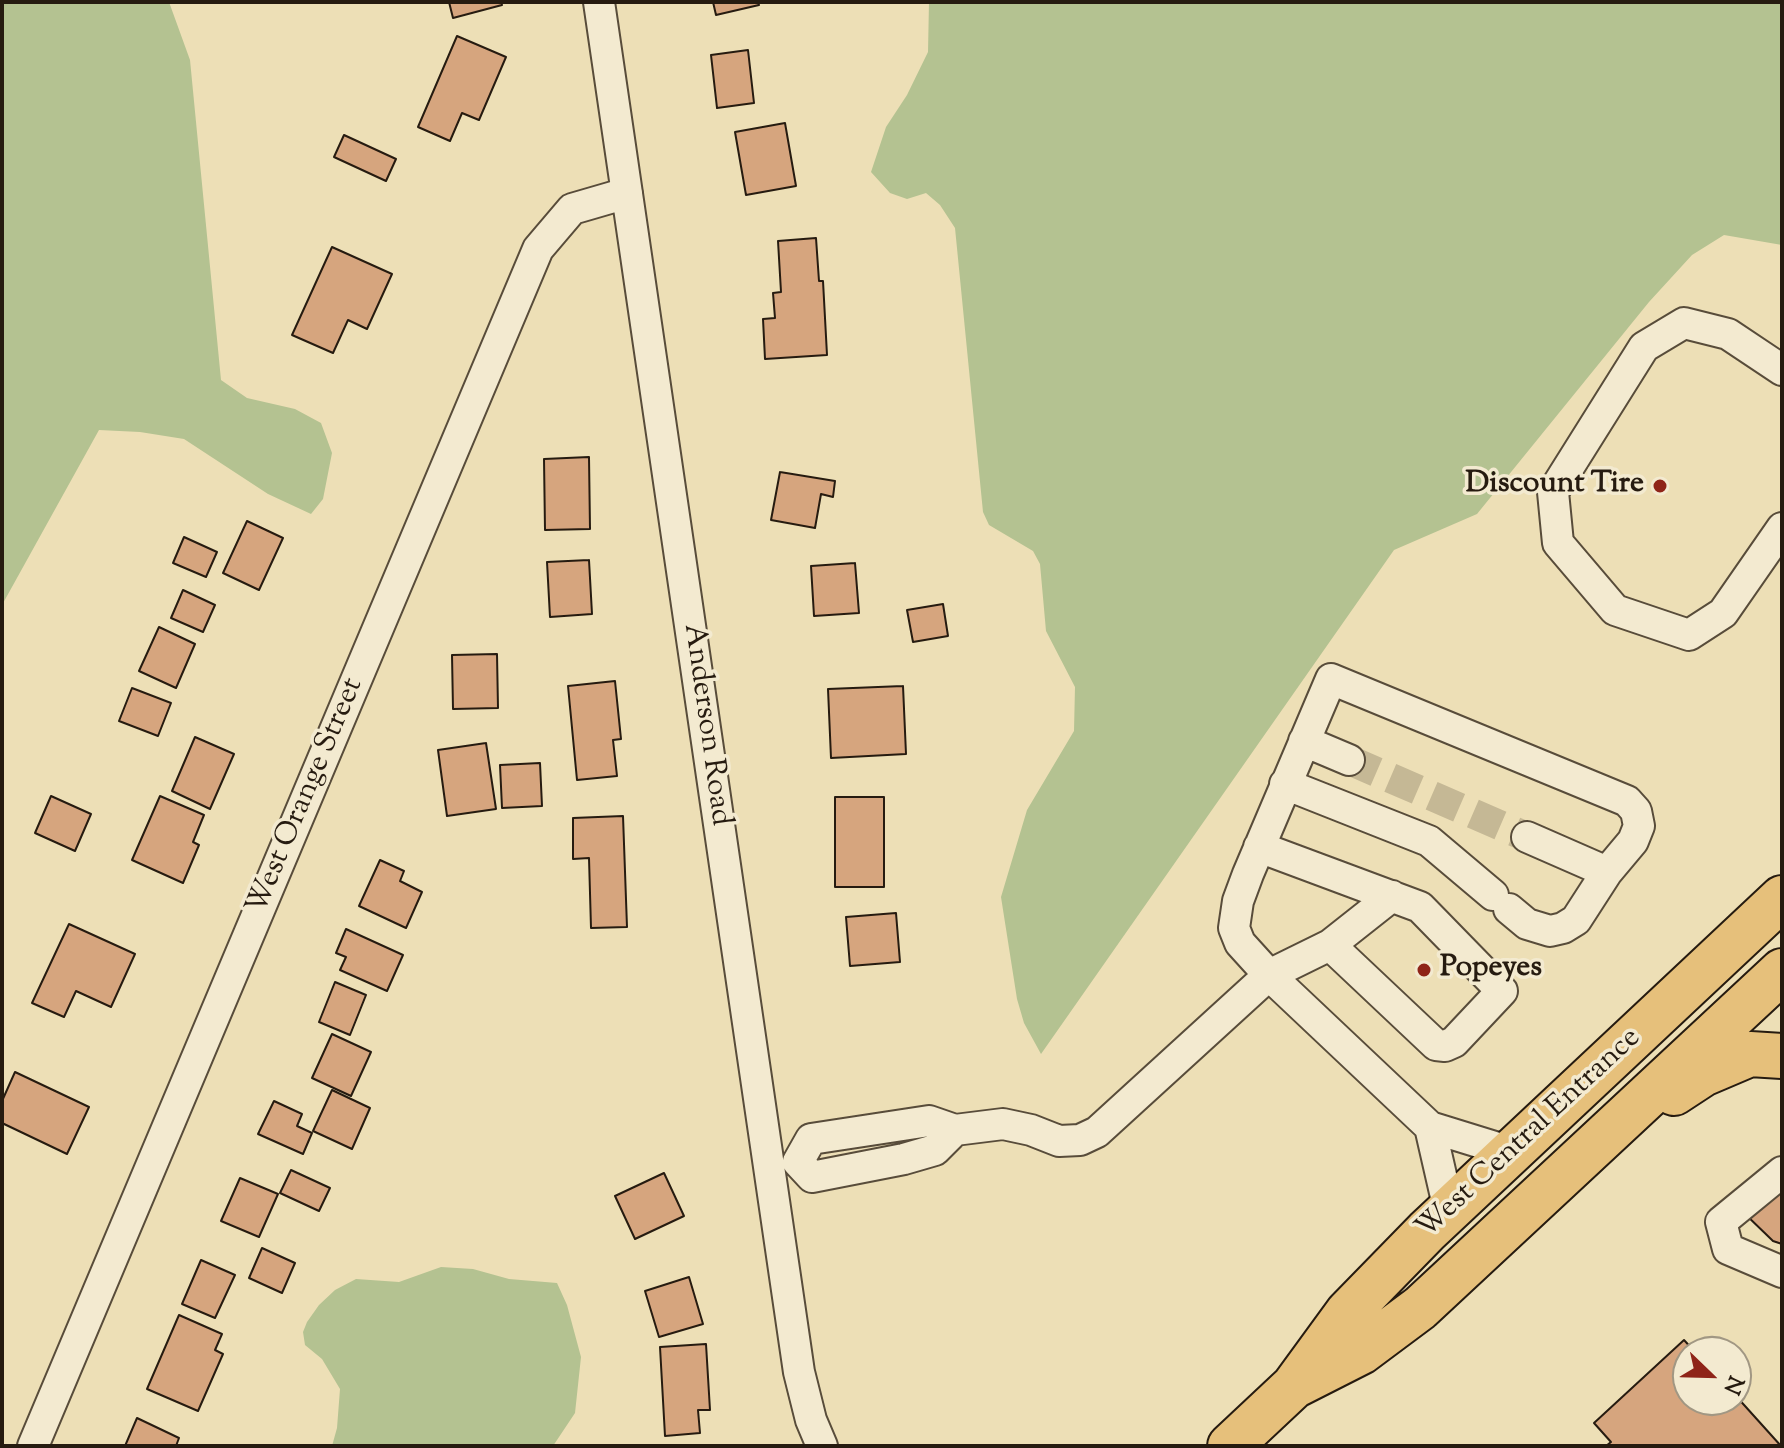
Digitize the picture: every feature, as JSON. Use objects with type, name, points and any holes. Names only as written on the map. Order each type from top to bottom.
[{"type":"highway","name":"West Central Entrance","points":[[1230,1446],[1294,1386],[1348,1312],[1449,1210],[1782,898]]},
{"type":"highway","name":"West Central Entrance","points":[[1294,1386],[1378,1342],[1420,1308],[1782,971]]},
{"type":"highway","points":[[1588,1149],[1703,1074],[1750,1054],[1782,1056]]},
{"type":"street","name":"Anderson Road","points":[[599,2],[784,1164],[799,1372],[811,1420],[822,1446]]},
{"type":"street","name":"West Orange Street","points":[[33,1446],[538,249],[572,209],[627,193]]},
{"type":"street","points":[[1782,370],[1728,334],[1684,323],[1644,347],[1553,492],[1558,543],[1615,610],[1689,635],[1723,613],[1782,528]]},
{"type":"street","points":[[1285,784],[1429,841],[1527,924],[1550,931],[1576,920],[1607,872],[1633,841],[1639,826],[1636,811],[1627,801],[1331,679],[1285,784],[1238,901],[1234,928],[1240,943],[1269,975],[1430,1127],[1511,1152]]},
{"type":"street","points":[[1304,741],[1349,760]]},
{"type":"street","points":[[1527,837],[1607,872]]},
{"type":"street","points":[[1259,847],[1420,907],[1502,991],[1454,1042],[1445,1046],[1436,1045],[1330,945]]},
{"type":"street","points":[[784,1164],[812,1177],[904,1159],[935,1150],[955,1130],[1003,1124],[1059,1141],[1080,1140],[1097,1132],[1269,975],[1330,945],[1392,896]]},
{"type":"street","points":[[1430,1127],[1449,1210]]},
{"type":"street","points":[[1782,1172],[1721,1222],[1728,1249],[1782,1272]]},
{"type":"green space","points":[[2,2],[169,2],[190,60],[221,380],[247,398],[295,409],[321,423],[332,453],[323,499],[311,514],[268,494],[184,439],[99,430],[2,605]]},
{"type":"green space","points":[[929,2],[1782,2],[1782,245],[1724,235],[1692,255],[1649,302],[1477,514],[1394,550],[1041,1054],[1024,1023],[1017,999],[1001,897],[1027,810],[1074,731],[1075,687],[1046,631],[1040,564],[1033,551],[989,525],[983,512],[955,228],[940,205],[926,193],[907,199],[890,193],[871,172],[886,127],[907,95],[928,52]]},
{"type":"green space","points":[[441,1267],[473,1269],[509,1279],[557,1283],[567,1305],[581,1357],[575,1413],[553,1446],[332,1446],[337,1428],[340,1389],[322,1359],[305,1345],[303,1332],[307,1322],[335,1290],[356,1279],[399,1282]]},
{"type":"building","points":[[449,2],[501,2],[502,5],[453,18]]},
{"type":"building","points":[[713,2],[758,2],[759,5],[716,15]]},
{"type":"building","points":[[457,36],[506,57],[479,120],[462,113],[450,141],[418,127]]},
{"type":"building","points":[[748,50],[754,103],[717,108],[711,55]]},
{"type":"building","points":[[785,123],[796,186],[746,195],[735,132]]},
{"type":"building","points":[[344,135],[396,159],[386,181],[334,157]]},
{"type":"building","points":[[816,238],[819,281],[823,281],[827,355],[765,359],[763,319],[775,318],[773,293],[781,292],[778,241]]},
{"type":"building","points":[[332,247],[392,274],[367,329],[348,320],[333,353],[292,335]]},
{"type":"building","points":[[589,457],[590,529],[545,530],[544,459]]},
{"type":"building","points":[[780,472],[835,481],[833,497],[821,494],[815,528],[771,520]]},
{"type":"building","points":[[247,521],[283,538],[259,590],[223,573]]},
{"type":"building","points":[[184,537],[217,552],[206,577],[173,563]]},
{"type":"building","points":[[589,560],[592,614],[550,617],[547,562]]},
{"type":"building","points":[[855,563],[859,613],[814,616],[811,566]]},
{"type":"building","points":[[183,590],[215,605],[203,632],[171,618]]},
{"type":"building","points":[[943,604],[948,636],[913,642],[907,610]]},
{"type":"building","points":[[159,627],[195,644],[176,688],[139,671]]},
{"type":"building","points":[[497,654],[498,708],[453,709],[452,655]]},
{"type":"building","points":[[615,681],[621,739],[613,740],[617,776],[577,780],[568,686]]},
{"type":"building","points":[[903,686],[906,754],[831,758],[828,689]]},
{"type":"building","points":[[132,688],[171,703],[158,736],[119,721]]},
{"type":"building","points":[[195,737],[234,754],[210,809],[172,791]]},
{"type":"building","points":[[486,743],[496,809],[447,816],[438,750]]},
{"type":"building","points":[[540,763],[542,806],[502,808],[500,765]]},
{"type":"building","points":[[51,796],[91,814],[75,851],[35,833]]},
{"type":"building","points":[[160,796],[204,815],[193,842],[199,845],[183,883],[132,860]]},
{"type":"building","points":[[835,797],[884,797],[884,887],[835,887]]},
{"type":"building","points":[[623,816],[627,927],[591,928],[589,858],[573,859],[573,818]]},
{"type":"building","points":[[380,860],[404,871],[400,881],[422,892],[406,928],[359,906]]},
{"type":"building","points":[[896,913],[900,962],[850,966],[846,917]]},
{"type":"building","points":[[69,924],[135,954],[111,1007],[76,991],[64,1017],[32,1003]]},
{"type":"building","points":[[346,929],[403,955],[387,991],[340,970],[346,957],[336,953]]},
{"type":"building","points":[[335,982],[366,995],[350,1035],[319,1022]]},
{"type":"building","points":[[332,1034],[371,1052],[351,1096],[312,1078]]},
{"type":"building","points":[[15,1072],[89,1107],[67,1154],[2,1123],[2,1101]]},
{"type":"building","points":[[332,1090],[370,1108],[352,1149],[313,1131]]},
{"type":"building","points":[[274,1101],[302,1114],[297,1126],[312,1133],[303,1154],[258,1134]]},
{"type":"building","points":[[291,1170],[330,1188],[319,1211],[280,1193]]},
{"type":"building","points":[[664,1173],[684,1216],[635,1239],[615,1196]]},
{"type":"building","points":[[240,1178],[278,1194],[259,1237],[221,1221]]},
{"type":"building","points":[[1782,1178],[1782,1244],[1773,1241],[1743,1212]]},
{"type":"building","points":[[262,1248],[295,1263],[282,1293],[249,1278]]},
{"type":"building","points":[[201,1260],[235,1275],[215,1318],[182,1304]]},
{"type":"building","points":[[689,1277],[703,1324],[659,1337],[645,1291]]},
{"type":"building","points":[[179,1315],[222,1334],[215,1350],[223,1354],[198,1411],[147,1389]]},
{"type":"building","points":[[706,1344],[710,1410],[698,1410],[700,1433],[665,1436],[660,1347]]},
{"type":"building","points":[[1672,1351],[1672,1416],[1752,1414],[1781,1446],[1606,1446],[1611,1442],[1594,1423]]},
{"type":"building","points":[[137,1418],[179,1438],[176,1446],[125,1446]]},
{"type":"tunnel","points":[[1349,760],[1527,837]]},
{"type":"place","name":"Discount Tire","points":[[1660,486]]},
{"type":"place","name":"Popeyes","points":[[1424,970]]}]
